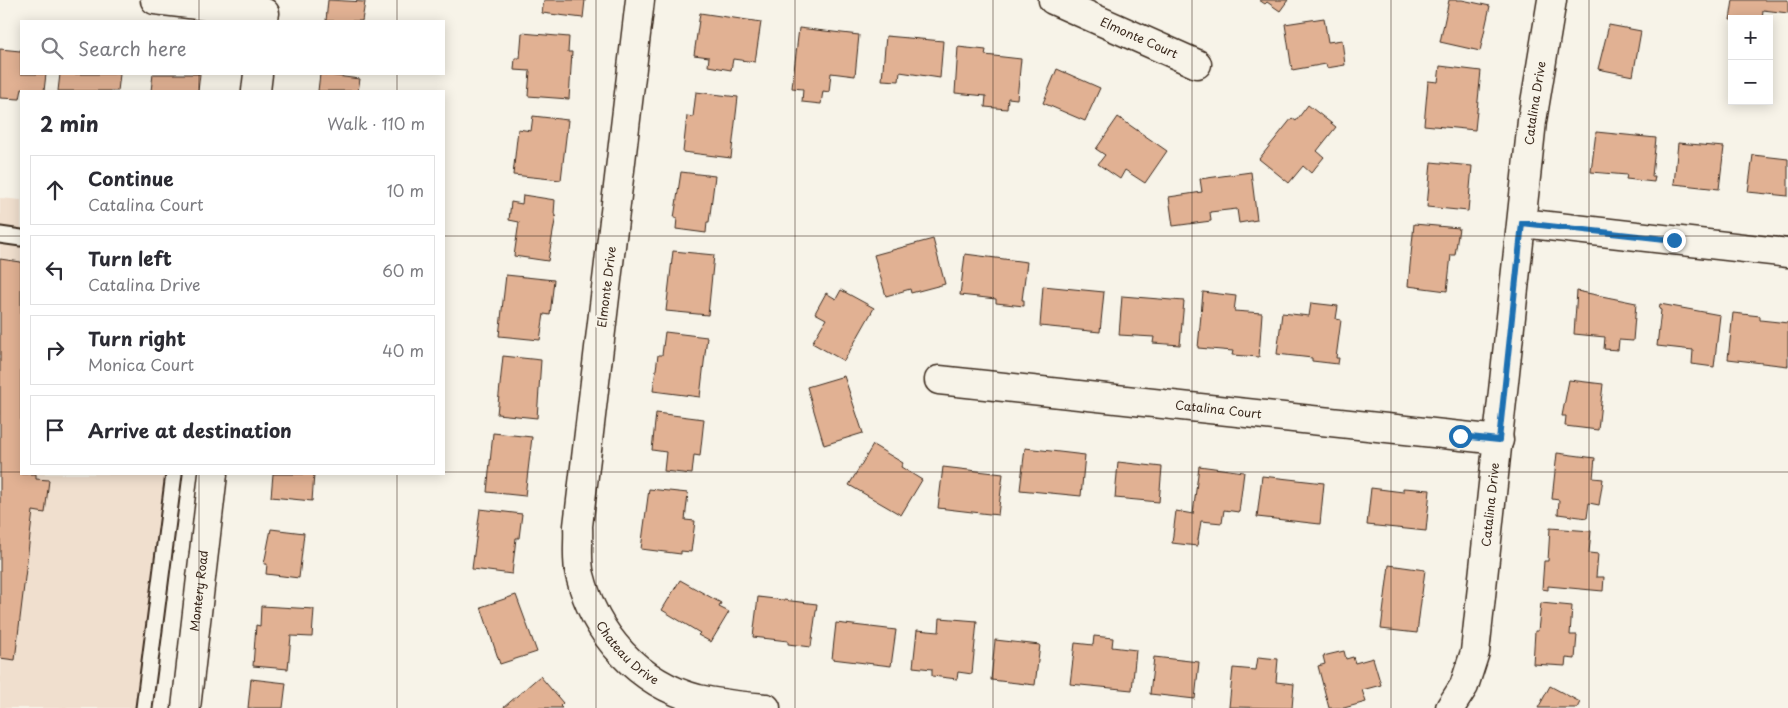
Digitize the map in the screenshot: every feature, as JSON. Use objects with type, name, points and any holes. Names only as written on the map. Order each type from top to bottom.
[{"type":"street","points":[[155,0],[265,11]]},
{"type":"street","name":"Elmonte Drive","points":[[580,574],[577,550],[578,526],[640,0]]},
{"type":"street","name":"Elmonte Court","points":[[1053,0],[1197,64]]},
{"type":"street","name":"Catalina Drive","points":[[1450,708],[1464,686],[1475,652],[1536,88],[1552,0]]},
{"type":"street","points":[[256,90],[258,75]]},
{"type":"street","points":[[1522,223],[1788,253]]},
{"type":"street","name":"Catalina Court","points":[[938,380],[1499,440]]},
{"type":"street","name":"Montery Road","points":[[186,708],[212,475]]},
{"type":"street","name":"Chateau Drive","points":[[580,574],[591,608],[602,630],[617,649],[644,673],[675,691],[698,698],[766,708]]},
{"type":"lane","points":[[0,235],[20,238]]},
{"type":"lane","points":[[144,708],[174,475]]},
{"type":"shaded area","points":[[0,198],[20,200],[20,475],[179,475],[154,708],[0,708]]},
{"type":"building","points":[[328,0],[365,2],[362,20],[326,20]]},
{"type":"building","points":[[544,0],[585,0],[583,18],[542,13]]},
{"type":"building","points":[[1259,0],[1288,0],[1280,11],[1267,2],[1265,4]]},
{"type":"building","points":[[1449,0],[1462,0],[1490,6],[1480,51],[1440,42]]},
{"type":"building","points":[[1733,0],[1788,0],[1788,13],[1763,10],[1762,15],[1731,15]]},
{"type":"building","points":[[700,13],[761,22],[755,62],[733,59],[731,70],[708,66],[709,57],[694,55]]},
{"type":"building","points":[[1324,18],[1328,42],[1342,40],[1345,65],[1327,68],[1326,64],[1292,70],[1285,24]]},
{"type":"building","points":[[1609,25],[1641,31],[1633,76],[1598,69]]},
{"type":"building","points":[[799,28],[859,35],[855,76],[831,73],[829,92],[823,91],[821,104],[802,102],[803,89],[792,88]]},
{"type":"building","points":[[522,33],[569,37],[568,52],[572,52],[569,99],[528,96],[530,71],[514,70],[515,58],[520,58]]},
{"type":"building","points":[[886,36],[943,41],[940,78],[900,72],[899,81],[882,80]]},
{"type":"building","points":[[958,47],[986,50],[985,55],[1021,59],[1017,99],[1008,98],[1007,109],[985,107],[986,96],[955,93]]},
{"type":"building","points":[[0,49],[20,51],[20,75],[46,75],[44,90],[22,89],[20,90],[20,99],[0,98]]},
{"type":"building","points":[[1440,66],[1481,71],[1475,130],[1424,125],[1428,81],[1438,82]]},
{"type":"building","points":[[1057,69],[1100,88],[1085,121],[1043,103]]},
{"type":"building","points":[[60,75],[120,75],[118,90],[58,90]]},
{"type":"building","points":[[153,75],[200,75],[198,90],[151,90]]},
{"type":"building","points":[[320,75],[360,79],[358,90],[318,90]]},
{"type":"building","points":[[696,92],[738,97],[731,158],[683,152],[687,116],[693,117]]},
{"type":"building","points":[[1308,105],[1336,127],[1317,151],[1324,157],[1311,173],[1303,166],[1289,183],[1259,159],[1292,118],[1296,121]]},
{"type":"building","points":[[533,116],[568,120],[561,180],[513,175],[518,129],[531,131]]},
{"type":"building","points":[[1118,117],[1167,151],[1145,183],[1125,170],[1120,179],[1098,164],[1105,155],[1096,149]]},
{"type":"building","points":[[1596,132],[1656,138],[1652,176],[1655,176],[1654,182],[1626,179],[1627,175],[1591,172]]},
{"type":"building","points":[[1678,143],[1724,147],[1719,189],[1674,184]]},
{"type":"building","points":[[1753,155],[1788,159],[1788,196],[1748,192]]},
{"type":"building","points":[[1431,162],[1472,166],[1468,211],[1427,207]]},
{"type":"building","points":[[681,172],[715,176],[706,233],[676,229],[677,218],[674,218]]},
{"type":"building","points":[[1251,172],[1257,220],[1239,223],[1237,209],[1210,212],[1211,221],[1173,226],[1169,197],[1202,192],[1200,179]]},
{"type":"building","points":[[523,195],[555,200],[554,214],[556,215],[548,261],[514,256],[519,222],[509,220],[511,202],[522,204]]},
{"type":"building","points":[[1414,224],[1459,228],[1455,255],[1451,255],[1447,291],[1408,286]]},
{"type":"building","points":[[933,239],[945,284],[911,293],[910,289],[886,296],[874,255]]},
{"type":"building","points":[[673,251],[714,255],[708,315],[666,311]]},
{"type":"building","points":[[965,254],[1027,262],[1022,300],[1024,300],[1024,306],[996,303],[996,299],[960,295]]},
{"type":"building","points":[[0,259],[20,262],[20,475],[36,475],[36,479],[49,480],[45,513],[33,511],[15,660],[0,658]]},
{"type":"building","points":[[506,275],[554,280],[550,315],[544,314],[540,340],[499,336]]},
{"type":"building","points":[[1043,286],[1104,292],[1100,332],[1040,326]]},
{"type":"building","points":[[841,290],[874,308],[844,361],[812,343],[826,319],[815,313],[826,293],[836,299]]},
{"type":"building","points":[[1577,291],[1636,303],[1633,341],[1619,340],[1618,350],[1604,349],[1605,337],[1574,334]]},
{"type":"building","points":[[1203,292],[1236,296],[1234,311],[1262,313],[1259,357],[1232,355],[1233,351],[1198,348]]},
{"type":"building","points":[[1122,296],[1184,301],[1180,345],[1153,343],[1154,337],[1119,335]]},
{"type":"building","points":[[1311,303],[1338,306],[1336,319],[1341,320],[1336,358],[1339,358],[1338,364],[1312,361],[1312,358],[1277,354],[1282,313],[1309,316]]},
{"type":"building","points":[[1660,304],[1720,315],[1714,367],[1692,364],[1693,350],[1657,346]]},
{"type":"building","points":[[1733,313],[1760,316],[1760,320],[1788,323],[1788,366],[1728,359]]},
{"type":"building","points":[[665,332],[707,337],[700,397],[653,391],[658,355],[662,355]]},
{"type":"building","points":[[503,356],[541,360],[537,418],[497,414]]},
{"type":"building","points":[[844,376],[863,433],[824,445],[807,387]]},
{"type":"building","points":[[1569,380],[1603,384],[1598,430],[1565,426],[1566,416],[1562,416]]},
{"type":"building","points":[[656,413],[704,419],[700,456],[694,455],[692,474],[664,471],[666,452],[652,450]]},
{"type":"building","points":[[493,433],[532,437],[525,496],[487,492]]},
{"type":"building","points":[[873,445],[903,463],[901,467],[922,480],[901,515],[849,485]]},
{"type":"building","points":[[1025,448],[1085,455],[1081,496],[1020,490]]},
{"type":"building","points":[[1557,453],[1595,458],[1593,478],[1603,479],[1599,505],[1589,503],[1587,518],[1558,514],[1559,500],[1552,499]]},
{"type":"building","points":[[1118,462],[1162,467],[1159,502],[1115,498]]},
{"type":"building","points":[[1199,466],[1244,472],[1239,512],[1224,510],[1222,523],[1201,521],[1197,546],[1172,543],[1176,511],[1193,514]]},
{"type":"building","points":[[943,467],[1003,474],[998,515],[938,508]]},
{"type":"building","points":[[273,475],[314,475],[312,501],[271,497]]},
{"type":"building","points":[[1262,476],[1324,483],[1320,524],[1257,517]]},
{"type":"building","points":[[1371,488],[1403,492],[1403,488],[1430,490],[1426,531],[1367,525]]},
{"type":"building","points":[[649,489],[688,493],[685,520],[695,521],[691,552],[681,551],[681,554],[641,549]]},
{"type":"building","points":[[480,509],[522,514],[519,538],[516,538],[512,574],[472,569]]},
{"type":"building","points":[[1550,528],[1591,531],[1589,553],[1598,554],[1596,577],[1604,577],[1603,591],[1548,586],[1548,590],[1542,589],[1544,561],[1548,561]]},
{"type":"building","points":[[271,529],[304,533],[299,578],[266,574],[267,564],[264,564]]},
{"type":"building","points":[[1389,565],[1425,570],[1417,633],[1381,629]]},
{"type":"building","points":[[680,580],[721,603],[719,607],[729,612],[711,642],[698,635],[700,633],[662,610]]},
{"type":"building","points":[[516,595],[537,652],[500,664],[481,607]]},
{"type":"building","points":[[758,597],[817,604],[811,647],[788,644],[788,641],[753,637]]},
{"type":"building","points":[[1541,603],[1572,606],[1570,635],[1577,635],[1575,659],[1566,658],[1565,666],[1533,664],[1535,631],[1538,631]]},
{"type":"building","points":[[261,606],[314,609],[312,637],[291,636],[288,669],[253,666],[256,625],[260,626]]},
{"type":"building","points":[[940,618],[977,621],[972,674],[958,672],[957,679],[932,676],[932,669],[913,667],[917,630],[939,632]]},
{"type":"building","points":[[836,623],[896,630],[891,666],[832,659]]},
{"type":"building","points":[[1094,636],[1113,638],[1112,647],[1136,650],[1132,690],[1070,684],[1075,643],[1093,645]]},
{"type":"building","points":[[995,640],[1040,645],[1035,685],[991,680]]},
{"type":"building","points":[[1344,651],[1346,659],[1353,657],[1355,663],[1373,658],[1381,685],[1362,690],[1366,702],[1344,708],[1329,708],[1318,666],[1325,664],[1323,656]]},
{"type":"building","points":[[1154,657],[1199,662],[1195,699],[1150,694]]},
{"type":"building","points":[[1258,657],[1278,659],[1276,682],[1294,684],[1292,708],[1229,707],[1233,668],[1256,670]]},
{"type":"building","points":[[540,676],[563,703],[560,706],[562,708],[503,708]]},
{"type":"building","points":[[251,679],[286,683],[283,708],[248,708]]},
{"type":"building","points":[[1550,686],[1580,702],[1577,708],[1538,708]]},
{"type":"route","points":[[1460,436],[1499,440],[1522,223],[1674,240]]}]
